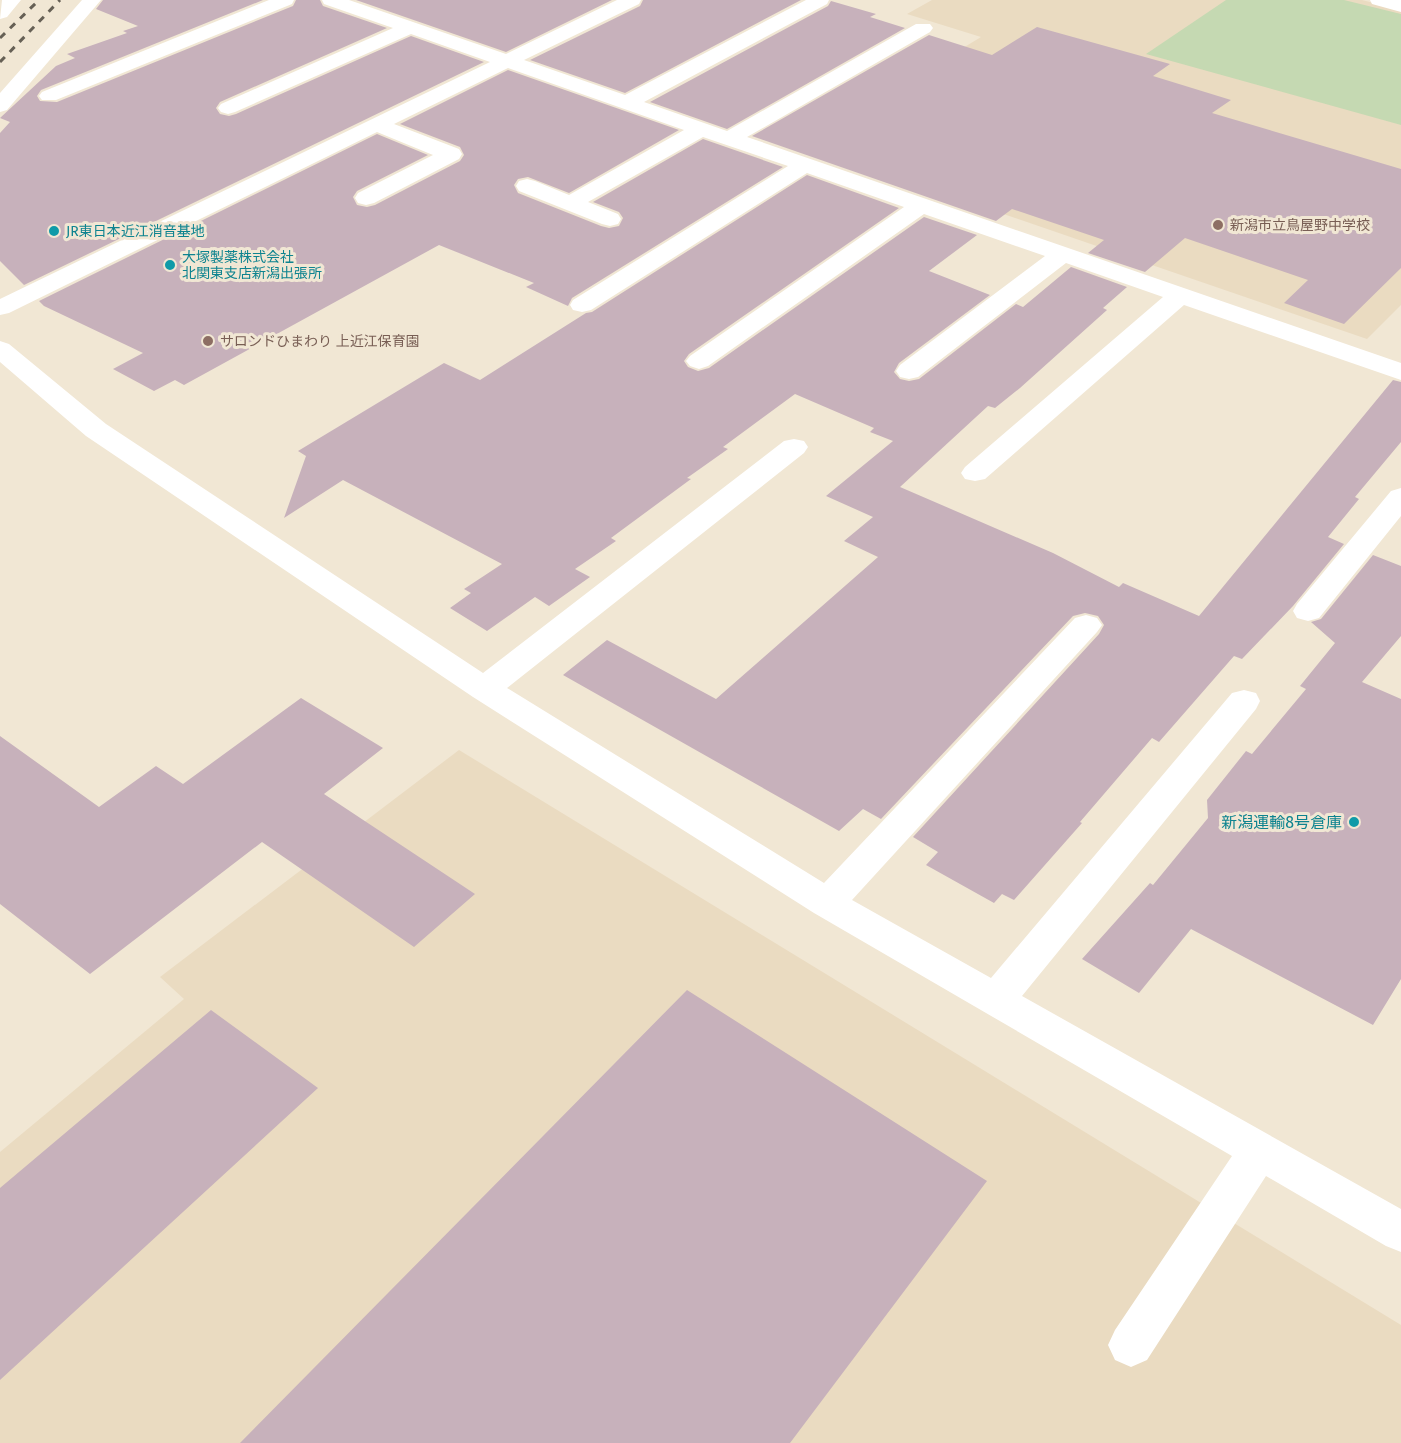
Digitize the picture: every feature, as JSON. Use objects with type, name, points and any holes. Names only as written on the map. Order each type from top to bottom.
[{"type":"street","points":[[0,13],[12,0]]},
{"type":"street","points":[[49,96],[285,0]]},
{"type":"street","points":[[0,308],[632,0]]},
{"type":"street","points":[[628,102],[820,0]]},
{"type":"street","points":[[1379,0],[1401,6]]},
{"type":"street","points":[[0,106],[94,2]]},
{"type":"street","points":[[346,2],[411,27],[1401,372]]},
{"type":"street","points":[[228,108],[411,27]]},
{"type":"street","points":[[730,138],[923,28]]},
{"type":"street","points":[[366,198],[451,154],[374,124]]},
{"type":"street","points":[[570,203],[703,128]]},
{"type":"street","points":[[582,305],[806,164]]},
{"type":"street","points":[[527,186],[610,219]]},
{"type":"street","points":[[699,361],[922,205]]},
{"type":"street","points":[[909,371],[1064,254]]},
{"type":"street","points":[[975,473],[1180,295]]},
{"type":"street","points":[[0,349],[96,430],[484,689],[827,903],[1401,1232]]},
{"type":"street","points":[[484,689],[794,447]]},
{"type":"street","points":[[1308,611],[1401,497]]},
{"type":"street","points":[[827,903],[1086,625]]},
{"type":"street","points":[[996,1000],[1244,701]]},
{"type":"street","points":[[1131,1345],[1259,1151]]},
{"type":"shaded area","name":"新潟市立鳥屋野中学校","points":[[932,0],[1362,0],[1401,10],[1401,305],[1367,339],[803,145],[981,37],[907,14]]},
{"type":"shaded area","points":[[459,750],[1401,1325],[1401,1443],[0,1443],[0,1152],[184,999],[160,977]]},
{"type":"green space","points":[[1226,0],[1344,0],[1401,14],[1401,125],[1146,54]]},
{"type":"building","points":[[103,0],[263,0],[41,90],[37,96],[40,101],[57,102],[293,6],[296,0],[320,0],[323,6],[387,28],[220,102],[216,108],[220,114],[229,116],[236,114],[411,36],[484,62],[24,285],[0,261],[0,133],[10,122],[0,118],[56,66],[75,58],[67,54],[127,33],[123,31],[138,26],[96,9]]},
{"type":"building","points":[[356,0],[612,0],[506,52]]},
{"type":"building","points":[[643,0],[801,0],[625,93],[530,60],[640,6]]},
{"type":"building","points":[[831,1],[876,14],[870,17],[905,28],[727,129],[650,102],[828,6]]},
{"type":"building","name":"新潟市立鳥屋野中学校","points":[[1037,27],[1170,64],[1153,76],[1231,100],[1212,113],[1401,169],[1401,268],[1344,324],[1284,303],[1308,280],[1185,238],[1145,272],[1088,253],[1104,240],[1012,209],[996,221],[752,136],[929,35],[992,55]]},
{"type":"building","points":[[508,70],[679,130],[569,193],[528,177],[518,179],[514,185],[518,193],[601,226],[609,228],[619,226],[623,218],[619,212],[593,202],[703,139],[783,167],[572,298],[568,306],[526,287],[534,283],[439,245],[184,385],[175,380],[154,391],[113,369],[143,353],[44,306],[39,301],[377,134],[428,155],[357,191],[353,197],[357,205],[367,207],[375,205],[460,161],[464,155],[460,147],[400,124]]},
{"type":"building","points":[[807,175],[899,208],[689,354],[684,361],[688,367],[698,371],[709,368],[924,217],[977,235],[929,271],[990,295],[899,363],[894,372],[900,379],[909,381],[919,379],[1016,304],[1023,307],[1071,267],[1127,287],[1103,308],[1107,310],[1020,388],[995,408],[988,406],[900,487],[1053,553],[1119,587],[1123,583],[1199,616],[1393,380],[1401,382],[1401,442],[1355,497],[1359,499],[1328,537],[1344,544],[1293,606],[1242,659],[1234,656],[1159,742],[1152,738],[1080,822],[1082,823],[1014,900],[1002,894],[994,903],[926,865],[938,852],[913,837],[1099,634],[1104,625],[1098,616],[1085,613],[1073,616],[881,819],[863,809],[839,831],[563,675],[607,640],[716,699],[878,557],[844,541],[873,517],[826,496],[893,441],[870,432],[874,428],[795,394],[723,447],[728,449],[687,478],[691,479],[611,538],[616,541],[575,569],[590,577],[549,606],[535,597],[487,631],[450,608],[471,593],[464,589],[502,564],[343,480],[284,518],[306,456],[298,451],[444,363],[480,380],[586,313],[592,312]]},
{"type":"building","points":[[1373,555],[1401,566],[1401,636],[1362,682],[1401,699],[1401,979],[1373,1025],[1191,929],[1139,993],[1082,959],[1150,883],[1153,885],[1208,818],[1207,800],[1246,751],[1252,754],[1306,689],[1300,686],[1335,643],[1311,622],[1321,619]]},
{"type":"building","points":[[301,698],[383,748],[324,794],[475,894],[414,947],[262,842],[90,974],[0,904],[0,736],[99,807],[156,766],[183,784]]},
{"type":"building","points":[[687,990],[987,1181],[790,1443],[240,1443]]},
{"type":"building","points":[[211,1010],[318,1088],[0,1380],[0,1188]]},
{"type":"railway","points":[[0,38],[39,0]]},
{"type":"railway","points":[[0,62],[60,0]]},
{"type":"place","name":"新潟市立鳥屋野中学校","points":[[1218,225]]},
{"type":"place","name":"JR東日本近江消音基地","points":[[54,231]]},
{"type":"place","name":"大塚製薬株式会社 北関東支店新潟出張所","points":[[170,265]]},
{"type":"place","name":"サロンドひまわり 上近江保育園","points":[[208,341]]},
{"type":"place","name":"新潟運輸8号倉庫","points":[[1354,822]]}]
